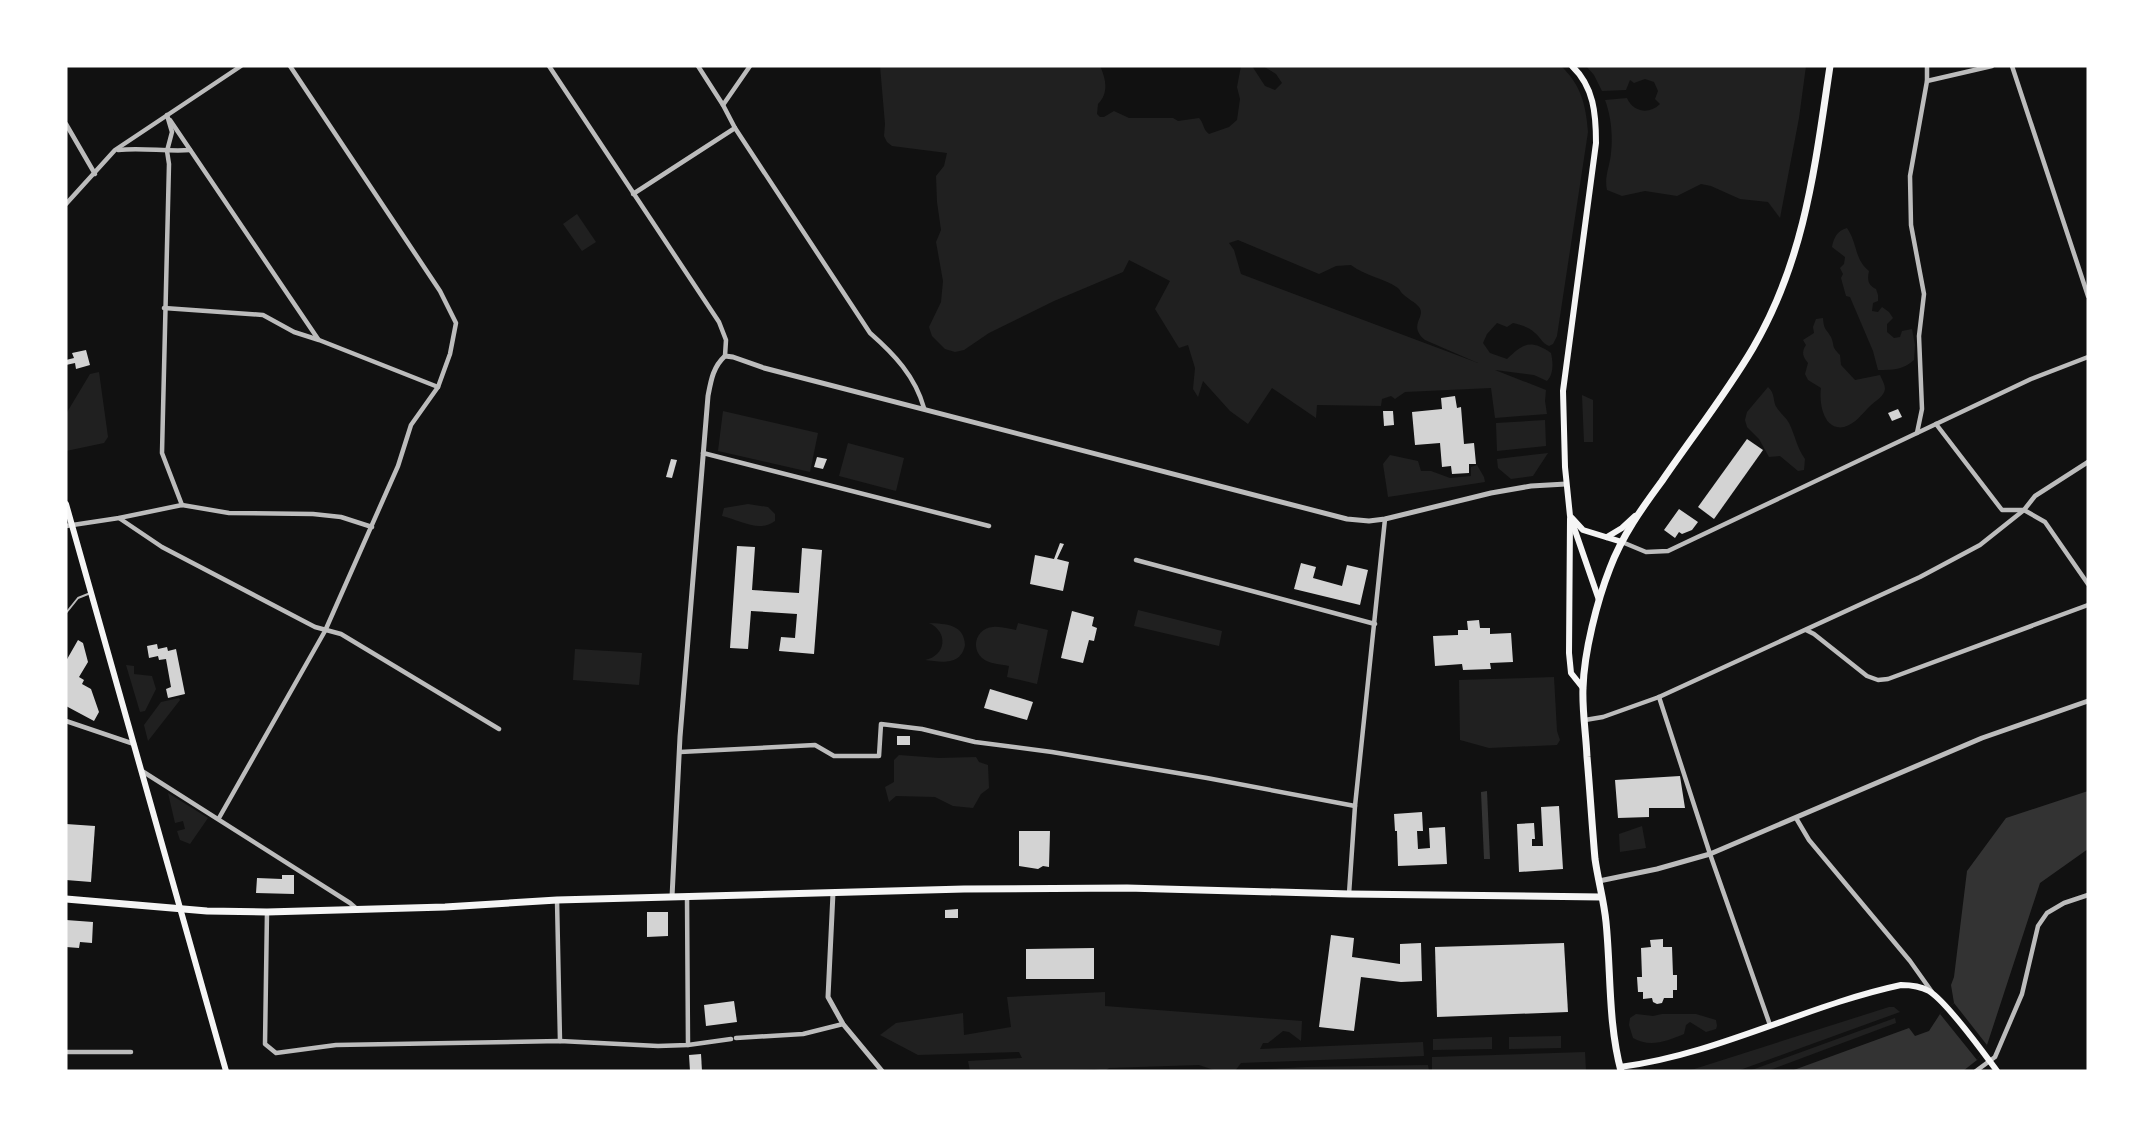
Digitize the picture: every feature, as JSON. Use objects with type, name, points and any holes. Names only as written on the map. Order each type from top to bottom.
[{"type":"main road","points":[[1572,66],[1585,82],[1592,96],[1596,116],[1596,143],[1563,377],[1566,484],[1570,516],[1569,653],[1571,673],[1583,688]]},
{"type":"main road","points":[[1830,66],[1814,174],[1796,249],[1783,283],[1754,346],[1638,514],[1610,567],[1599,600],[1586,660],[1583,688],[1599,881],[1606,920],[1615,1039],[1621,1069],[1681,1054],[1901,985],[1917,986],[1935,996],[1997,1071]]},
{"type":"main road","points":[[66,504],[69,526],[91,592],[226,1071]]},
{"type":"main road","points":[[1606,537],[1622,528],[1638,514]]},
{"type":"main road","points":[[1570,516],[1583,530],[1622,542]]},
{"type":"main road","points":[[1570,516],[1599,600]]},
{"type":"main road","points":[[66,899],[267,912],[557,900],[964,889],[1127,888],[1601,897]]},
{"type":"street","points":[[66,204],[115,150],[241,66]]},
{"type":"street","points":[[219,818],[325,631],[398,466],[411,424],[438,387],[450,354],[456,323],[440,291],[290,66]]},
{"type":"street","points":[[549,66],[719,322],[726,340],[725,356],[719,361],[712,375],[708,396],[680,752],[672,897]]},
{"type":"street","points":[[698,66],[735,128],[870,333],[897,357],[919,391],[924,408]]},
{"type":"street","points":[[723,105],[750,66]]},
{"type":"street","points":[[1917,433],[1922,409],[1919,336],[1924,294],[1911,225],[1910,176],[1927,81],[1927,66]]},
{"type":"street","points":[[1927,81],[1992,66]]},
{"type":"street","points":[[2012,66],[2088,296]]},
{"type":"street","points":[[167,115],[319,340]]},
{"type":"street","points":[[167,115],[172,132],[167,151],[169,164],[162,453],[182,505]]},
{"type":"street","points":[[66,124],[95,174]]},
{"type":"street","points":[[633,194],[735,128]]},
{"type":"street","points":[[115,150],[134,148],[167,151],[190,150]]},
{"type":"street","points":[[164,308],[264,315],[294,332],[438,387]]},
{"type":"street","points":[[725,356],[1347,519],[1369,521],[1385,519],[1491,493],[1531,486],[1566,484]]},
{"type":"street","points":[[1622,542],[1646,552],[1668,551],[2031,379],[2088,357]]},
{"type":"street","points":[[1936,424],[2001,510],[2024,510],[2045,522],[2088,584]]},
{"type":"street","points":[[703,453],[989,526]]},
{"type":"street","points":[[1585,720],[1603,717],[1659,697],[1920,577],[1980,545],[2024,510],[2035,496],[2088,462]]},
{"type":"street","points":[[69,526],[182,505],[229,513],[313,514],[341,517],[372,527]]},
{"type":"street","points":[[118,518],[162,547],[325,631],[341,634],[499,729]]},
{"type":"street","points":[[1349,894],[1355,806],[1385,519]]},
{"type":"street","points":[[1136,560],[1375,624]]},
{"type":"street","points":[[1806,630],[1867,676],[1878,680],[1888,679],[2088,605]]},
{"type":"street","points":[[1659,697],[1710,854],[1770,1025]]},
{"type":"street","points":[[1599,881],[1657,869],[1710,854],[1982,738],[2088,700]]},
{"type":"street","points":[[66,721],[134,744]]},
{"type":"street","points":[[680,752],[815,745],[834,756],[879,756],[881,724],[922,729],[975,742],[1186,774],[1355,806]]},
{"type":"street","points":[[142,771],[219,818],[358,910]]},
{"type":"street","points":[[1796,818],[1809,840],[1910,962],[1935,996]]},
{"type":"street","points":[[833,893],[828,997],[843,1024],[882,1071]]},
{"type":"street","points":[[1976,1071],[1995,1057],[2022,994],[2038,927],[2047,913],[2064,903],[2088,895]]},
{"type":"street","points":[[687,896],[688,1045]]},
{"type":"street","points":[[557,900],[560,1041]]},
{"type":"street","points":[[267,912],[264,1044],[276,1053],[336,1045],[560,1041],[658,1046],[688,1045],[733,1038],[803,1034],[843,1024]]},
{"type":"street","points":[[66,1052],[131,1052]]},
{"type":"lane","points":[[66,613],[78,598],[91,592]]},
{"type":"shaded area","points":[[880,66],[1100,66],[1104,76],[1105,91],[1098,104],[1097,114],[1100,117],[1114,111],[1129,118],[1173,118],[1178,121],[1199,118],[1209,134],[1229,127],[1237,120],[1240,99],[1237,87],[1241,66],[1252,66],[1265,86],[1275,90],[1282,83],[1276,74],[1263,66],[1561,66],[1578,88],[1586,113],[1588,132],[1557,336],[1553,344],[1549,346],[1525,326],[1513,323],[1507,327],[1497,323],[1487,334],[1483,343],[1490,353],[1507,359],[1526,345],[1537,346],[1551,353],[1552,371],[1547,381],[1534,375],[1495,370],[1546,390],[1547,414],[1495,418],[1491,388],[1405,392],[1395,399],[1391,396],[1382,399],[1381,406],[1317,405],[1316,418],[1272,388],[1248,424],[1230,411],[1203,381],[1198,397],[1193,389],[1195,368],[1188,345],[1179,348],[1155,309],[1170,281],[1129,260],[1123,272],[1054,301],[989,333],[964,350],[955,352],[945,349],[932,336],[929,327],[941,302],[943,281],[936,242],[941,230],[936,176],[944,166],[947,153],[892,146],[884,136]],"holes":[[[1238,240],[1319,274],[1336,266],[1351,265],[1393,285],[1419,307],[1421,314],[1417,326],[1420,335],[1425,340],[1478,363],[1241,274],[1234,250],[1229,243]]]},
{"type":"shaded area","points":[[1586,66],[1806,66],[1799,118],[1780,218],[1768,202],[1740,199],[1701,184],[1677,196],[1645,191],[1622,196],[1607,190],[1606,181],[1612,139],[1605,100],[1627,98],[1637,109],[1646,111],[1660,104],[1655,99],[1658,91],[1654,82],[1645,79],[1634,83],[1630,80],[1626,90],[1602,91],[1594,75]]},
{"type":"shaded area","points":[[577,214],[596,242],[582,251],[563,224]]},
{"type":"shaded area","points":[[1847,228],[1858,256],[1869,271],[1869,282],[1878,295],[1878,301],[1873,303],[1872,311],[1878,312],[1882,307],[1889,312],[1893,318],[1887,324],[1887,332],[1894,338],[1900,337],[1902,331],[1912,329],[1915,345],[1914,360],[1902,368],[1878,370],[1873,351],[1850,297],[1846,296],[1840,268],[1844,264],[1845,257],[1832,247],[1836,235]]},
{"type":"shaded area","points":[[1823,318],[1834,348],[1840,355],[1841,365],[1855,380],[1880,375],[1885,387],[1881,397],[1855,421],[1844,427],[1831,425],[1827,420],[1822,408],[1821,388],[1808,380],[1805,374],[1808,363],[1803,354],[1806,345],[1803,340],[1814,333],[1813,327],[1816,319]]},
{"type":"shaded area","points":[[99,372],[108,437],[104,443],[66,451],[66,414],[90,374]]},
{"type":"shaded area","points":[[1768,387],[1777,408],[1789,423],[1805,459],[1804,470],[1798,471],[1780,456],[1769,457],[1759,439],[1747,427],[1745,420],[1747,412]]},
{"type":"shaded area","points":[[1582,395],[1593,400],[1593,442],[1584,442]]},
{"type":"shaded area","points":[[723,411],[818,433],[810,472],[718,451]]},
{"type":"shaded area","points":[[1545,420],[1546,446],[1497,451],[1496,423]]},
{"type":"shaded area","points":[[848,443],[904,458],[896,491],[839,476]]},
{"type":"shaded area","points":[[1548,453],[1533,476],[1511,479],[1498,468],[1497,459]]},
{"type":"shaded area","points":[[1390,455],[1418,461],[1421,471],[1431,471],[1450,478],[1471,476],[1471,467],[1477,465],[1485,482],[1388,497],[1383,464]]},
{"type":"shaded area","points":[[748,504],[768,507],[775,514],[775,521],[756,526],[722,516],[724,508]]},
{"type":"shaded area","points":[[1138,610],[1222,631],[1219,646],[1134,626]]},
{"type":"shaded area","points":[[929,623],[953,626],[961,633],[965,645],[963,652],[955,660],[925,660],[937,654],[942,643],[940,632]]},
{"type":"shaded area","points":[[1018,623],[1048,630],[1037,684],[1007,677],[1009,666],[985,660],[976,649],[979,634],[987,628],[1002,627],[1016,630]]},
{"type":"shaded area","points":[[575,649],[642,653],[639,685],[573,680]]},
{"type":"shaded area","points":[[126,665],[134,666],[134,674],[152,676],[156,689],[145,711],[140,712]]},
{"type":"shaded area","points":[[1554,677],[1557,731],[1560,740],[1557,745],[1489,748],[1460,740],[1459,680]]},
{"type":"shaded area","points":[[179,698],[180,700],[148,741],[144,725],[161,702]]},
{"type":"shaded area","points":[[899,755],[939,758],[976,757],[979,762],[988,765],[989,788],[981,794],[973,808],[953,806],[935,797],[896,796],[889,802],[885,787],[894,782],[894,760]]},
{"type":"shaded area","points":[[1487,791],[1490,859],[1484,859],[1481,792]]},
{"type":"shaded area","points":[[2088,791],[2088,849],[2040,883],[1987,1045],[1977,1060],[1963,1071],[1791,1071],[1909,1028],[1915,1036],[1929,1031],[1940,1014],[1954,1003],[1951,985],[1954,977],[1967,871],[2006,818]]},
{"type":"shaded area","points":[[168,793],[208,818],[190,844],[180,840],[177,831],[185,829],[183,821],[175,823]]},
{"type":"shaded area","points":[[1642,826],[1646,848],[1620,852],[1619,834]]},
{"type":"shaded area","points":[[1105,992],[1105,1006],[1302,1021],[1301,1041],[1289,1032],[1283,1031],[1268,1043],[1263,1043],[1260,1049],[1423,1042],[1424,1056],[1241,1063],[1235,1071],[1217,1071],[1199,1065],[1109,1068],[1105,1071],[1094,1069],[970,1071],[968,1061],[1022,1058],[1019,1052],[918,1055],[880,1035],[896,1023],[963,1013],[964,1035],[1011,1027],[1007,997]]},
{"type":"shaded area","points":[[1894,1007],[1900,1012],[1737,1071],[1688,1071]]},
{"type":"shaded area","points":[[1636,1014],[1653,1016],[1696,1014],[1716,1020],[1717,1026],[1716,1029],[1706,1032],[1690,1022],[1686,1025],[1684,1034],[1665,1041],[1646,1043],[1633,1038],[1629,1025],[1630,1018]]},
{"type":"shaded area","points":[[1895,1018],[1896,1023],[1767,1071],[1749,1071]]},
{"type":"shaded area","points":[[1561,1036],[1561,1048],[1509,1049],[1509,1037]]},
{"type":"shaded area","points":[[1492,1037],[1492,1049],[1433,1050],[1433,1039]]},
{"type":"shaded area","points":[[1585,1052],[1586,1071],[1432,1071],[1432,1057]]},
{"type":"shaded area","points":[[1428,1065],[1429,1071],[1235,1071]]},
{"type":"pier","points":[[1954,1003],[1987,1045],[1977,1060],[1940,1014]]},
{"type":"building","points":[[86,350],[90,365],[76,369],[75,363],[66,365],[66,360],[74,358],[72,353]]},
{"type":"building","points":[[1455,396],[1457,408],[1461,407],[1464,444],[1474,443],[1476,464],[1469,464],[1469,473],[1452,474],[1451,466],[1442,467],[1440,443],[1415,445],[1412,412],[1442,409],[1441,398]]},
{"type":"building","points":[[1898,409],[1902,417],[1892,421],[1888,413]]},
{"type":"building","points":[[1383,411],[1393,411],[1394,425],[1384,426]]},
{"type":"building","points":[[1747,439],[1763,450],[1714,519],[1698,507]]},
{"type":"building","points":[[817,457],[827,459],[823,469],[814,467]]},
{"type":"building","points":[[671,459],[677,460],[672,478],[666,477]]},
{"type":"building","points":[[1679,509],[1698,522],[1692,530],[1682,534],[1679,532],[1675,538],[1664,530]]},
{"type":"building","points":[[1060,543],[1064,544],[1057,559],[1069,562],[1063,591],[1030,584],[1035,555],[1054,559]]},
{"type":"building","points":[[737,546],[755,547],[752,590],[799,593],[802,548],[822,550],[814,654],[779,651],[781,637],[795,638],[797,614],[751,611],[748,649],[730,648]]},
{"type":"building","points":[[1301,563],[1316,567],[1313,578],[1342,586],[1347,565],[1368,570],[1360,605],[1294,589]]},
{"type":"building","points":[[1072,611],[1094,617],[1092,626],[1097,628],[1094,641],[1089,640],[1083,663],[1061,658]]},
{"type":"building","points":[[1479,620],[1480,628],[1490,628],[1490,634],[1511,633],[1513,662],[1490,663],[1491,669],[1463,670],[1462,664],[1435,666],[1433,636],[1458,635],[1458,630],[1468,630],[1467,621]]},
{"type":"building","points":[[78,640],[83,643],[88,662],[79,677],[84,680],[82,684],[91,689],[99,712],[94,721],[66,706],[66,661]]},
{"type":"building","points":[[157,644],[158,649],[167,647],[168,651],[176,649],[185,694],[168,698],[166,689],[171,687],[166,659],[159,660],[158,656],[149,658],[147,646]]},
{"type":"building","points":[[990,689],[1033,702],[1027,720],[984,708]]},
{"type":"building","points":[[897,736],[910,736],[910,745],[897,745]]},
{"type":"building","points":[[1680,776],[1685,808],[1649,808],[1649,817],[1618,818],[1615,780]]},
{"type":"building","points":[[1559,806],[1563,869],[1519,872],[1517,824],[1534,823],[1535,839],[1532,839],[1532,846],[1543,846],[1541,807]]},
{"type":"building","points":[[1422,812],[1423,831],[1417,831],[1418,849],[1430,848],[1429,828],[1445,827],[1447,864],[1398,866],[1394,814]]},
{"type":"building","points":[[66,824],[95,826],[91,882],[66,880]]},
{"type":"building","points":[[1019,831],[1050,831],[1049,867],[1043,866],[1038,869],[1019,866]]},
{"type":"building","points":[[282,875],[294,875],[294,894],[256,893],[257,878],[282,879]]},
{"type":"building","points":[[958,909],[958,918],[945,918],[945,910]]},
{"type":"building","points":[[647,912],[668,912],[668,936],[647,937]]},
{"type":"building","points":[[66,920],[93,922],[92,943],[80,942],[79,948],[66,947]]},
{"type":"building","points":[[1331,935],[1354,938],[1352,957],[1400,964],[1400,944],[1421,943],[1422,981],[1401,982],[1361,977],[1354,1031],[1319,1027]]},
{"type":"building","points":[[1663,939],[1663,947],[1672,947],[1673,975],[1677,975],[1677,990],[1673,990],[1673,998],[1664,998],[1662,1003],[1657,1004],[1652,998],[1643,999],[1643,992],[1638,992],[1637,977],[1642,977],[1641,948],[1651,947],[1650,940]]},
{"type":"building","points":[[1564,943],[1568,1012],[1437,1017],[1435,947]]},
{"type":"building","points":[[1094,948],[1094,979],[1026,979],[1026,949]]},
{"type":"building","points":[[734,1001],[737,1022],[706,1026],[704,1005]]},
{"type":"building","points":[[701,1054],[702,1071],[690,1071],[689,1055]]}]
